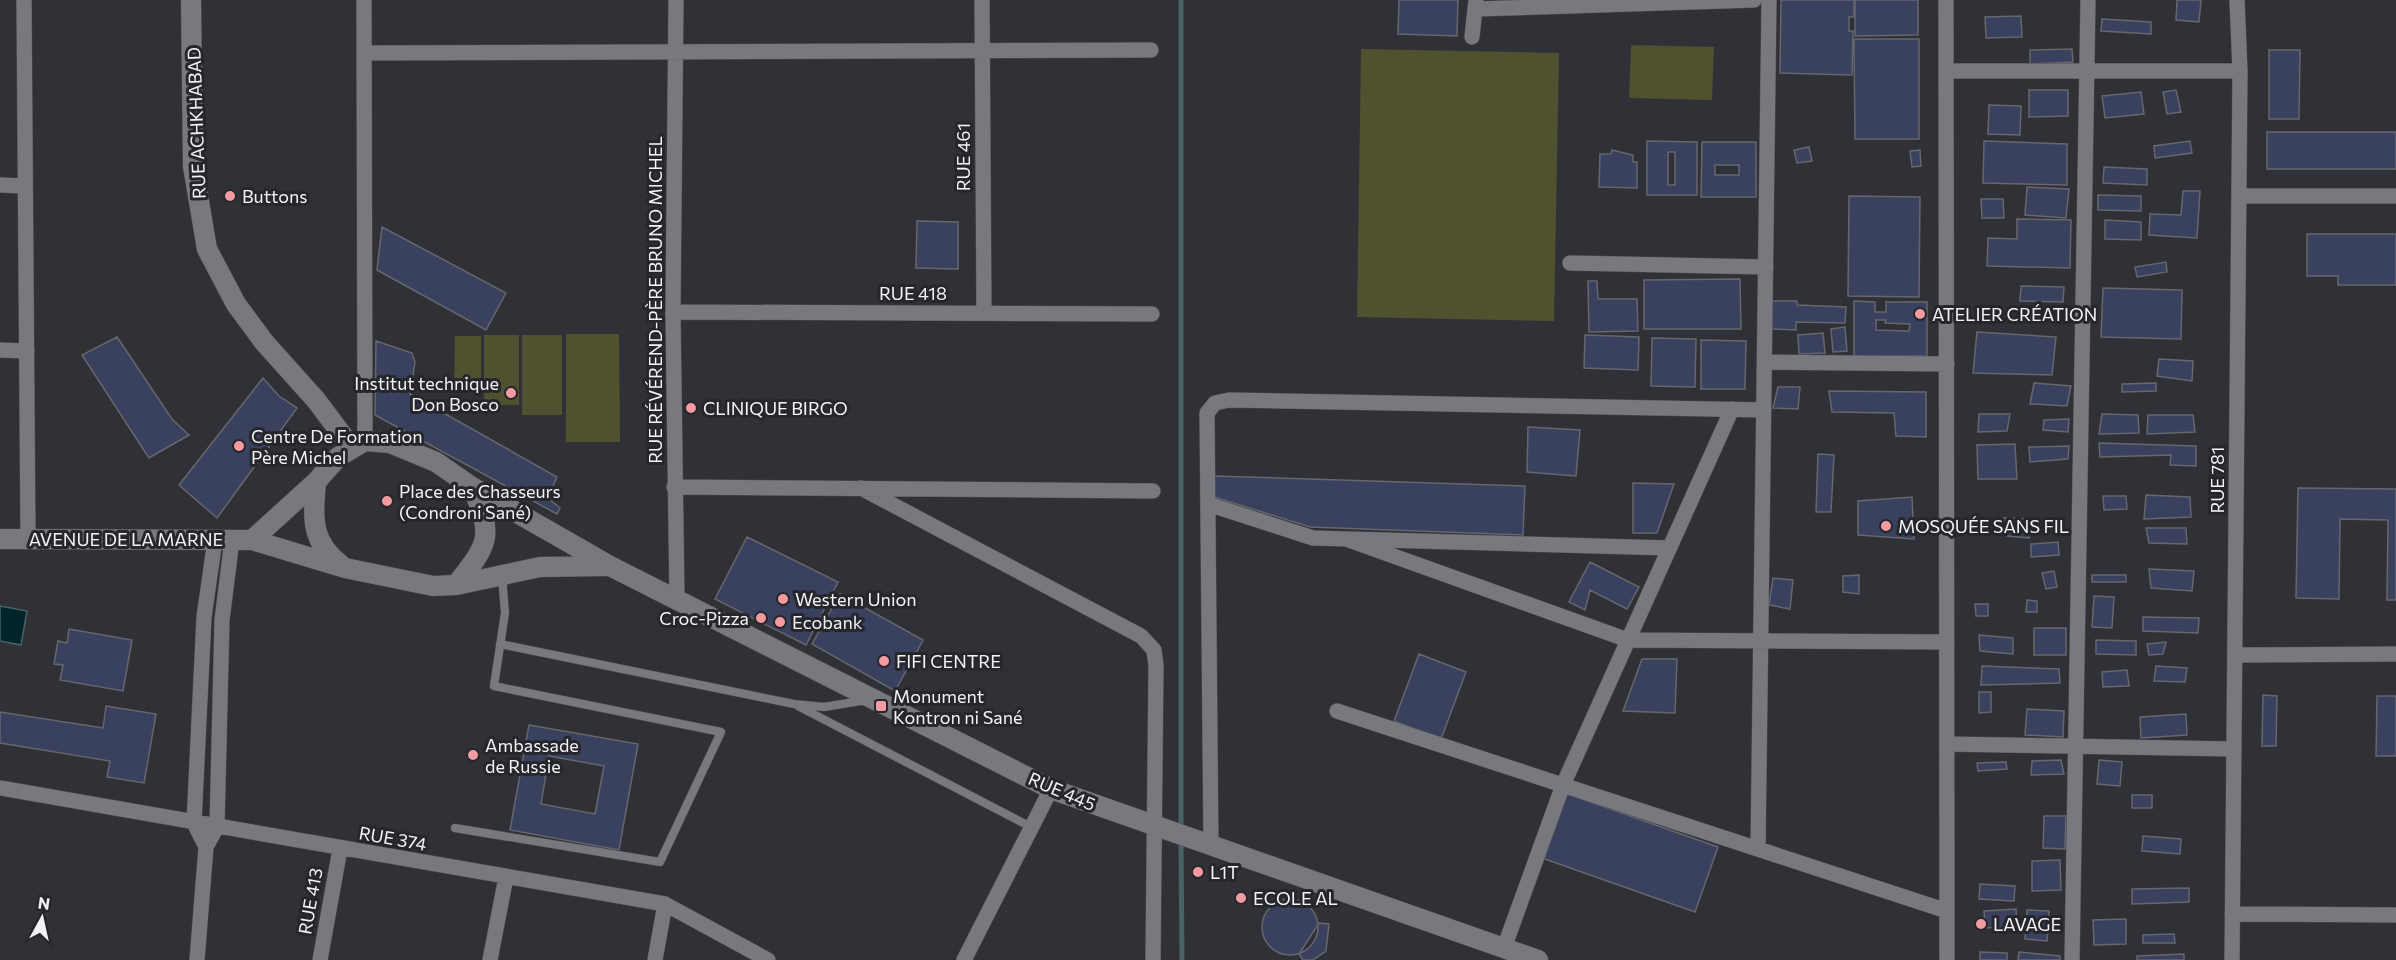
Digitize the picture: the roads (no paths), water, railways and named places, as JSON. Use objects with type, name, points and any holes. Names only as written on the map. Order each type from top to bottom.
[{"type":"street","points":[[24,0],[28,539]]},
{"type":"street","name":"RUE ACHKHABAD","points":[[191,0],[194,166],[207,249],[236,304],[264,342],[359,444]]},
{"type":"street","points":[[359,444],[364,0]]},
{"type":"street","name":"RUE RÉVÉREND-PÈRE BRUNO MICHEL","points":[[676,0],[673,312],[677,600]]},
{"type":"street","name":"RUE 461","points":[[982,0],[984,313]]},
{"type":"street","points":[[1472,37],[1476,4],[1754,0]]},
{"type":"street","points":[[1758,849],[1769,0]]},
{"type":"street","points":[[1946,0],[1947,960]]},
{"type":"street","points":[[2072,960],[2088,0]]},
{"type":"street","name":"RUE 781","points":[[2232,960],[2240,71],[2237,0]]},
{"type":"street","points":[[364,53],[1151,50]]},
{"type":"street","points":[[1946,71],[2240,71]]},
{"type":"street","points":[[0,185],[25,186]]},
{"type":"street","points":[[2239,196],[2396,196]]},
{"type":"street","points":[[1570,262],[1766,267]]},
{"type":"street","name":"RUE 418","points":[[673,312],[1152,314]]},
{"type":"street","points":[[0,350],[27,351]]},
{"type":"street","points":[[1765,362],[1947,364]]},
{"type":"street","points":[[1207,845],[1207,413],[1215,404],[1229,400],[1764,410]]},
{"type":"street","points":[[1504,948],[1563,785],[1732,409]]},
{"type":"street","points":[[252,540],[316,482],[338,457],[359,444],[390,443],[436,462],[472,487],[486,519],[484,544],[479,556],[456,585]]},
{"type":"street","points":[[316,482],[315,531],[330,556],[345,568],[433,586],[456,585],[540,567],[610,566]]},
{"type":"street","name":"RUE 445","points":[[472,487],[610,566],[1051,789],[1162,830],[1538,960]]},
{"type":"street","points":[[674,487],[1153,490]]},
{"type":"street","points":[[861,488],[1141,636],[1154,650],[1162,830],[1153,960]]},
{"type":"street","points":[[1208,504],[1313,538],[1670,548]]},
{"type":"street","name":"AVENUE DE LA MARNE","points":[[0,539],[252,540],[345,568]]},
{"type":"street","points":[[1346,539],[1628,640],[1947,642]]},
{"type":"street","points":[[206,847],[194,822],[204,617],[223,540]]},
{"type":"street","points":[[197,960],[206,847],[217,826],[223,540]]},
{"type":"street","points":[[2235,655],[2396,654]]},
{"type":"street","points":[[1337,711],[1947,911]]},
{"type":"street","points":[[1947,744],[2234,749]]},
{"type":"street","name":"RUE 374","points":[[0,788],[665,904],[768,960]]},
{"type":"street","points":[[963,960],[1051,789]]},
{"type":"street","name":"RUE 413","points":[[320,960],[340,849]]},
{"type":"street","points":[[490,960],[506,877]]},
{"type":"street","points":[[655,960],[665,904]]},
{"type":"street","points":[[2232,914],[2396,915]]},
{"type":"lane","points":[[455,828],[660,862],[721,732],[494,686],[505,614],[502,575]]},
{"type":"lane","points":[[500,644],[794,704],[824,707],[873,699]]},
{"type":"lane","points":[[794,704],[1031,827]]},
{"type":"water","points":[[0,606],[27,611],[21,645],[0,641]]},
{"type":"waterway","points":[[1181,0],[1181,829]]},
{"type":"waterway","points":[[1181,839],[1182,960]]},
{"type":"place","name":"Buttons","points":[[230,196]]},
{"type":"place","name":"ATELIER CRÉATION","points":[[1920,314]]},
{"type":"place","name":"Institut technique Don Bosco","points":[[511,393]]},
{"type":"place","name":"CLINIQUE BIRGO","points":[[691,408]]},
{"type":"place","name":"Centre De Formation Père Michel","points":[[239,446]]},
{"type":"place","name":"Place des Chasseurs (Condroni Sané)","points":[[387,501]]},
{"type":"place","name":"MOSQUÉE SANS FIL","points":[[1886,526]]},
{"type":"place","name":"Western Union","points":[[783,599]]},
{"type":"place","name":"Croc-Pizza","points":[[761,618]]},
{"type":"place","name":"Ecobank","points":[[780,622]]},
{"type":"place","name":"FIFI CENTRE","points":[[884,661]]},
{"type":"place","name":"Monument Kontron ni Sané","points":[[881,706]]},
{"type":"place","name":"Ambassade de Russie","points":[[473,755]]},
{"type":"place","name":"L1T","points":[[1198,872]]},
{"type":"place","name":"ECOLE AL","points":[[1241,898]]},
{"type":"place","name":"LAVAGE","points":[[1981,924]]}]
